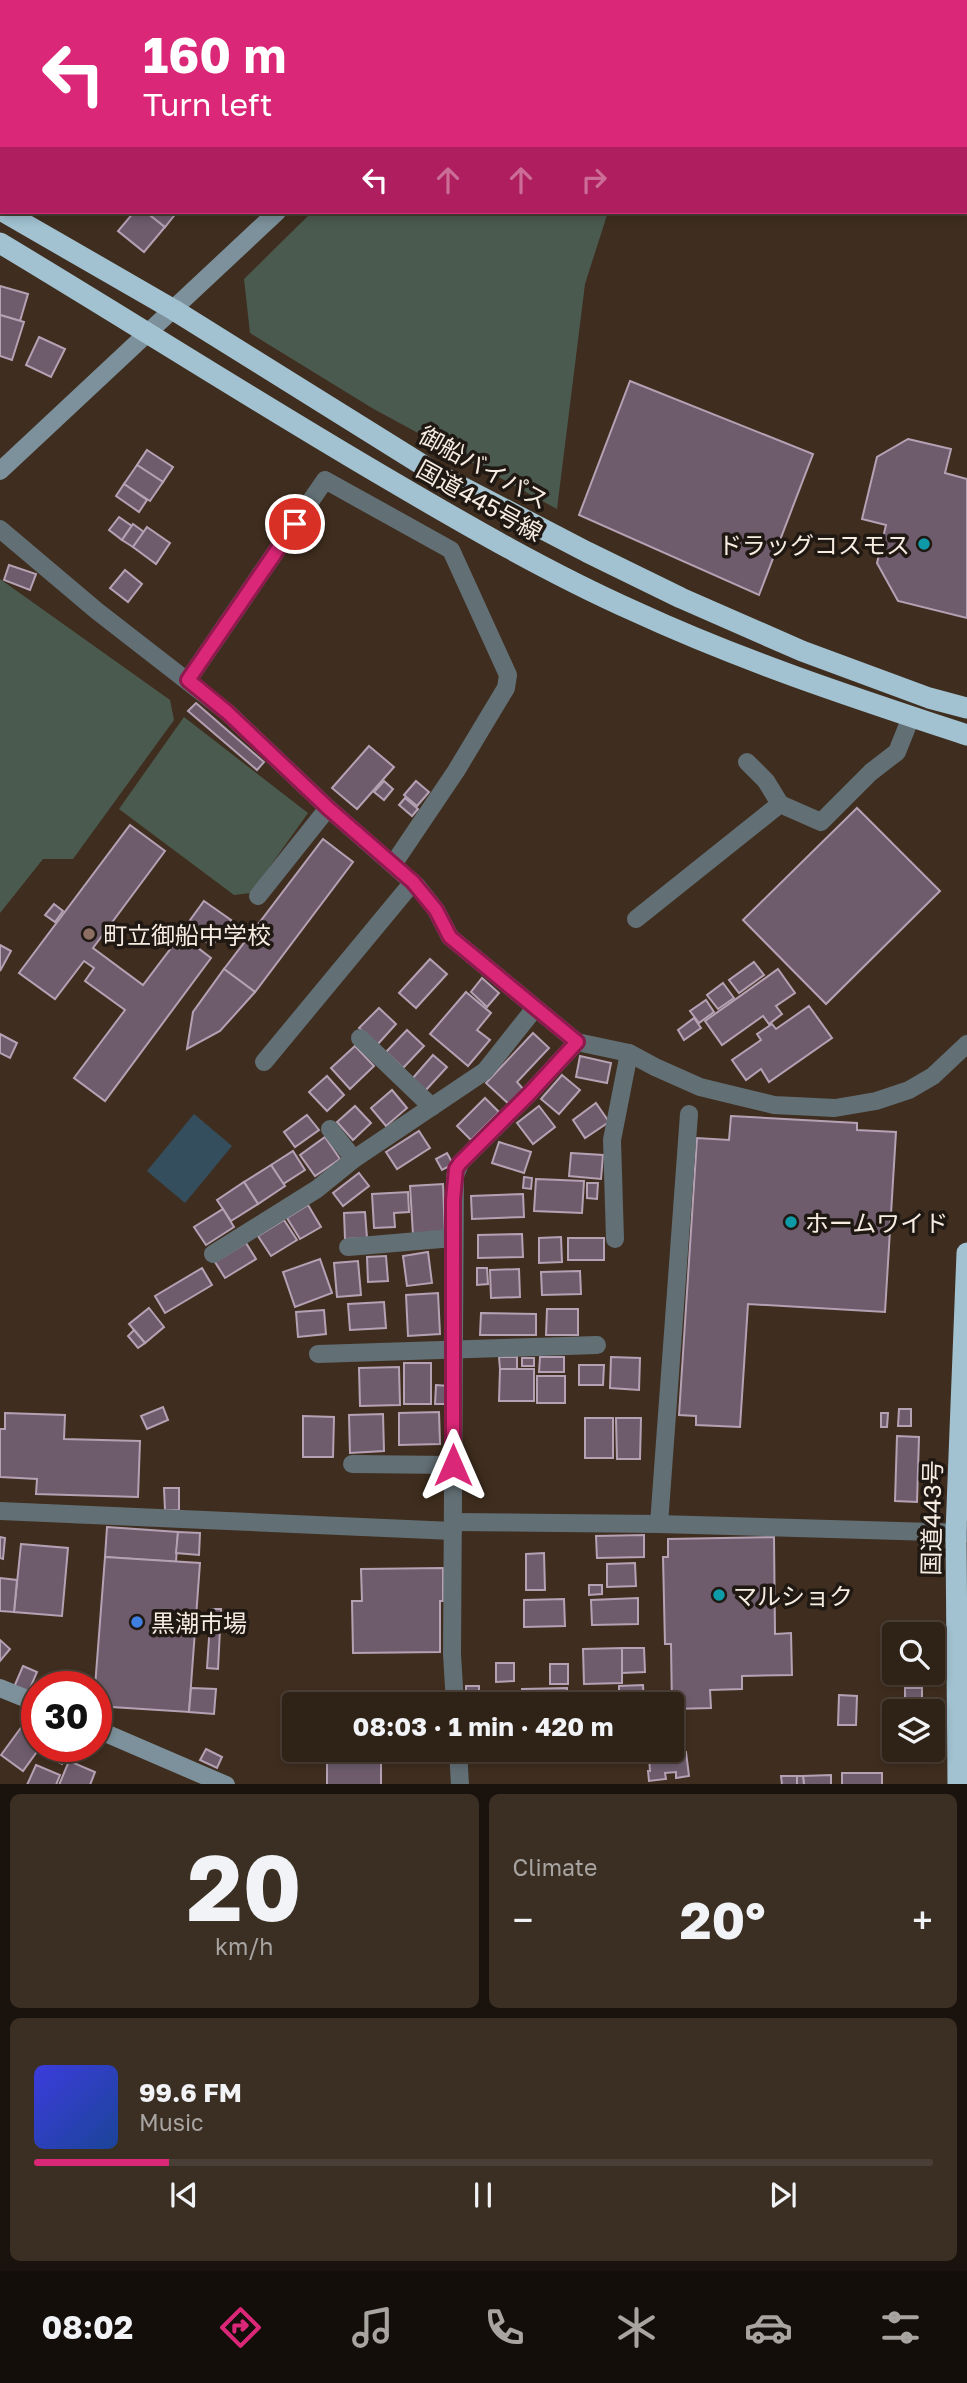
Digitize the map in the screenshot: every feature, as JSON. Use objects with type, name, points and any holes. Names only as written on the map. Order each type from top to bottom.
[{"type":"highway","name":"御船バイパス","points":[[8,214],[174,310],[437,474],[598,558],[802,651],[929,698],[967,709]]},
{"type":"highway","name":"国道445号線","points":[[0,245],[464,523],[633,611],[754,662],[967,735]]},
{"type":"highway","name":"国道443号","points":[[958,1784],[967,1254]]},
{"type":"street","points":[[0,471],[273,214]]},
{"type":"street","points":[[188,680],[325,480],[451,550],[508,674],[506,688],[456,771],[394,863]]},
{"type":"street","points":[[451,550],[464,523]]},
{"type":"street","points":[[0,529],[97,611],[227,712],[328,808],[413,882],[436,910],[450,937],[577,1042],[629,1053],[700,1087],[774,1105],[835,1108],[876,1101],[909,1090],[933,1076],[967,1044]]},
{"type":"street","points":[[747,762],[766,781],[780,804],[821,822],[871,772],[897,752],[911,717]]},
{"type":"street","points":[[636,919],[780,804]]},
{"type":"street","points":[[258,896],[328,808]]},
{"type":"street","points":[[264,1062],[413,882]]},
{"type":"street","points":[[213,1254],[317,1189],[354,1159],[485,1071],[535,1008]]},
{"type":"street","points":[[360,1038],[432,1107]]},
{"type":"street","points":[[454,1692],[452,1654],[453,1200],[456,1169],[577,1042]]},
{"type":"street","points":[[615,1239],[612,1140],[629,1053]]},
{"type":"street","points":[[659,1524],[689,1114]]},
{"type":"street","points":[[330,1129],[354,1159]]},
{"type":"street","points":[[348,1247],[453,1238]]},
{"type":"street","points":[[318,1354],[597,1345]]},
{"type":"street","points":[[352,1464],[453,1465]]},
{"type":"street","points":[[0,1511],[453,1526],[659,1524],[961,1532]]},
{"type":"street","points":[[0,1688],[21,1697]]},
{"type":"street","points":[[112,1735],[226,1784]]},
{"type":"street","points":[[459,1762],[460,1784]]},
{"type":"green space","points":[[310,214],[607,214],[585,284],[557,509],[372,408],[250,333],[244,279]]},
{"type":"green space","points":[[0,579],[170,700],[174,720],[73,859],[43,859],[0,913]]},
{"type":"green space","points":[[184,717],[308,813],[251,893],[234,895],[119,809]]},
{"type":"water","points":[[194,1114],[232,1146],[185,1203],[147,1171]]},
{"type":"building","points":[[132,214],[149,214],[165,227],[144,252],[118,231]]},
{"type":"building","points":[[149,214],[175,214],[165,227]]},
{"type":"building","points":[[0,286],[28,294],[20,321],[0,315]]},
{"type":"building","points":[[0,315],[24,322],[12,360],[0,356]]},
{"type":"building","points":[[39,337],[65,349],[51,377],[26,365]]},
{"type":"building","points":[[630,381],[813,454],[759,595],[579,515]]},
{"type":"building","name":"ドラッグコスモス","points":[[908,439],[951,449],[945,473],[967,479],[967,618],[898,601],[877,563],[886,525],[862,519],[877,457]]},
{"type":"building","points":[[147,450],[173,467],[163,482],[137,465]]},
{"type":"building","points":[[137,465],[163,482],[150,501],[124,484]]},
{"type":"building","points":[[124,484],[147,500],[139,512],[116,496]]},
{"type":"building","points":[[119,517],[132,526],[122,540],[109,530]]},
{"type":"building","points":[[133,524],[144,532],[133,547],[122,540]]},
{"type":"building","points":[[147,527],[170,543],[156,564],[133,547]]},
{"type":"building","points":[[9,565],[36,574],[30,590],[4,580]]},
{"type":"building","points":[[125,570],[142,584],[128,602],[110,588]]},
{"type":"building","points":[[196,703],[264,762],[257,770],[188,711]]},
{"type":"building","points":[[369,746],[394,767],[357,809],[332,788]]},
{"type":"building","points":[[384,781],[393,789],[384,800],[374,792]]},
{"type":"building","points":[[416,781],[429,792],[417,806],[404,795]]},
{"type":"building","points":[[405,798],[418,809],[412,816],[399,805]]},
{"type":"building","points":[[857,808],[940,891],[826,1004],[743,920]]},
{"type":"building","points":[[130,825],[165,851],[93,948],[143,985],[181,935],[211,958],[105,1101],[74,1078],[125,1010],[85,981],[94,968],[84,961],[55,999],[19,973]]},
{"type":"building","points":[[323,839],[353,862],[255,992],[224,969]]},
{"type":"building","points":[[204,901],[231,920],[212,946],[185,927]]},
{"type":"building","points":[[54,904],[63,911],[55,922],[45,915]]},
{"type":"building","points":[[0,945],[11,951],[0,971]]},
{"type":"building","points":[[430,959],[447,974],[416,1008],[399,993]]},
{"type":"building","points":[[754,962],[764,975],[739,993],[729,980]]},
{"type":"building","points":[[224,969],[255,992],[220,1031],[187,1049],[193,1012]]},
{"type":"building","points":[[778,969],[795,993],[776,1006],[782,1014],[769,1024],[763,1016],[722,1045],[705,1021]]},
{"type":"building","points":[[482,978],[499,993],[487,1007],[471,992]]},
{"type":"building","points":[[723,983],[734,998],[718,1009],[707,995]]},
{"type":"building","points":[[466,992],[491,1013],[477,1030],[490,1040],[468,1066],[430,1034]]},
{"type":"building","points":[[706,1000],[714,1012],[699,1023],[690,1011]]},
{"type":"building","points":[[809,1006],[832,1038],[769,1082],[761,1069],[746,1080],[732,1060],[761,1040],[757,1034],[772,1024],[776,1029]]},
{"type":"building","points":[[379,1008],[396,1024],[377,1045],[359,1028]]},
{"type":"building","points":[[694,1018],[701,1028],[684,1040],[678,1030]]},
{"type":"building","points":[[407,1030],[424,1046],[403,1068],[386,1052]]},
{"type":"building","points":[[533,1033],[549,1048],[517,1082],[525,1091],[511,1106],[486,1083]]},
{"type":"building","points":[[0,1034],[17,1043],[10,1058],[0,1053]]},
{"type":"building","points":[[355,1046],[374,1066],[350,1089],[331,1068]]},
{"type":"building","points":[[433,1055],[447,1067],[425,1091],[412,1079]]},
{"type":"building","points":[[580,1056],[611,1063],[607,1083],[576,1077]]},
{"type":"building","points":[[562,1075],[580,1090],[559,1114],[541,1099]]},
{"type":"building","points":[[327,1076],[344,1095],[327,1111],[309,1092]]},
{"type":"building","points":[[392,1090],[407,1108],[386,1126],[371,1108]]},
{"type":"building","points":[[485,1098],[499,1112],[471,1140],[457,1126]]},
{"type":"building","points":[[596,1103],[609,1122],[585,1138],[573,1120]]},
{"type":"building","points":[[355,1106],[371,1123],[353,1140],[337,1122]]},
{"type":"building","points":[[539,1106],[555,1127],[533,1144],[517,1123]]},
{"type":"building","points":[[307,1115],[319,1130],[295,1147],[284,1132]]},
{"type":"building","name":"ホームワイド","points":[[731,1116],[857,1123],[857,1130],[896,1132],[885,1312],[748,1304],[740,1427],[696,1425],[696,1416],[679,1415],[697,1138],[729,1140]]},
{"type":"building","points":[[419,1131],[430,1148],[397,1169],[386,1152]]},
{"type":"building","points":[[325,1137],[340,1159],[315,1176],[300,1155]]},
{"type":"building","points":[[499,1142],[531,1152],[524,1173],[492,1163]]},
{"type":"building","points":[[293,1151],[305,1170],[283,1184],[271,1165]]},
{"type":"building","points":[[447,1153],[453,1164],[442,1170],[436,1159]]},
{"type":"building","points":[[571,1153],[603,1155],[601,1179],[569,1176]]},
{"type":"building","points":[[271,1165],[285,1186],[258,1204],[244,1182]]},
{"type":"building","points":[[359,1173],[369,1186],[343,1206],[333,1193]]},
{"type":"building","points":[[524,1177],[532,1178],[531,1189],[523,1188]]},
{"type":"building","points":[[536,1179],[584,1181],[582,1213],[534,1211]]},
{"type":"building","points":[[244,1182],[258,1204],[231,1221],[217,1200]]},
{"type":"building","points":[[587,1183],[598,1183],[597,1199],[587,1198]]},
{"type":"building","points":[[443,1184],[445,1233],[413,1235],[410,1186]]},
{"type":"building","points":[[408,1192],[409,1212],[394,1213],[395,1227],[374,1228],[372,1194]]},
{"type":"building","points":[[523,1194],[524,1217],[472,1219],[471,1196]]},
{"type":"building","points":[[308,1205],[321,1227],[300,1239],[287,1218]]},
{"type":"building","points":[[223,1209],[234,1227],[206,1245],[194,1227]]},
{"type":"building","points":[[365,1212],[367,1238],[345,1239],[344,1213]]},
{"type":"building","points":[[284,1220],[297,1240],[271,1256],[258,1236]]},
{"type":"building","points":[[522,1234],[523,1257],[478,1258],[478,1235]]},
{"type":"building","points":[[561,1237],[562,1262],[539,1263],[539,1238]]},
{"type":"building","points":[[568,1238],[604,1238],[604,1260],[568,1260]]},
{"type":"building","points":[[246,1243],[256,1259],[225,1278],[215,1262]]},
{"type":"building","points":[[428,1252],[432,1283],[407,1286],[403,1256]]},
{"type":"building","points":[[386,1256],[388,1281],[368,1282],[367,1257]]},
{"type":"building","points":[[320,1259],[332,1293],[295,1307],[283,1272]]},
{"type":"building","points":[[358,1261],[361,1295],[337,1297],[334,1263]]},
{"type":"building","points":[[202,1268],[212,1285],[165,1313],[155,1296]]},
{"type":"building","points":[[477,1268],[487,1268],[488,1284],[477,1285]]},
{"type":"building","points":[[519,1269],[520,1297],[491,1298],[490,1270]]},
{"type":"building","points":[[580,1271],[581,1294],[542,1295],[541,1272]]},
{"type":"building","points":[[438,1293],[440,1334],[408,1336],[406,1295]]},
{"type":"building","points":[[384,1302],[386,1328],[350,1330],[348,1304]]},
{"type":"building","points":[[149,1308],[164,1327],[145,1343],[129,1324]]},
{"type":"building","points":[[547,1309],[578,1309],[578,1335],[546,1335]]},
{"type":"building","points":[[324,1310],[326,1334],[298,1337],[296,1312]]},
{"type":"building","points":[[481,1313],[536,1314],[536,1335],[480,1335]]},
{"type":"building","points":[[134,1330],[145,1343],[138,1348],[128,1336]]},
{"type":"building","points":[[499,1357],[517,1357],[517,1369],[500,1369]]},
{"type":"building","points":[[540,1357],[564,1357],[564,1372],[539,1372]]},
{"type":"building","points":[[611,1357],[640,1358],[639,1390],[610,1388]]},
{"type":"building","points":[[522,1358],[534,1358],[534,1366],[522,1366]]},
{"type":"building","points":[[404,1363],[431,1363],[431,1404],[404,1404]]},
{"type":"building","points":[[579,1365],[604,1365],[603,1385],[579,1385]]},
{"type":"building","points":[[399,1367],[400,1405],[360,1406],[359,1368]]},
{"type":"building","points":[[500,1369],[534,1369],[534,1401],[499,1401]]},
{"type":"building","points":[[537,1376],[565,1376],[565,1403],[537,1403]]},
{"type":"building","points":[[436,1385],[448,1386],[447,1404],[435,1404]]},
{"type":"building","points":[[163,1407],[168,1420],[147,1429],[141,1416]]},
{"type":"building","points":[[899,1409],[911,1409],[911,1426],[898,1426]]},
{"type":"building","points":[[439,1412],[440,1444],[399,1445],[399,1413]]},
{"type":"building","points":[[5,1413],[65,1415],[64,1439],[140,1441],[138,1497],[36,1494],[37,1479],[0,1477],[0,1429],[5,1429]]},
{"type":"building","points":[[881,1413],[888,1413],[887,1427],[881,1427]]},
{"type":"building","points":[[383,1414],[384,1451],[350,1453],[349,1415]]},
{"type":"building","points":[[303,1416],[334,1417],[333,1457],[303,1457]]},
{"type":"building","points":[[585,1418],[613,1418],[613,1458],[585,1458]]},
{"type":"building","points":[[616,1418],[641,1418],[640,1459],[617,1459]]},
{"type":"building","points":[[897,1436],[919,1437],[917,1502],[895,1501]]},
{"type":"building","points":[[164,1488],[179,1488],[179,1510],[165,1510]]},
{"type":"building","points":[[107,1527],[178,1532],[176,1562],[105,1557]]},
{"type":"building","points":[[178,1532],[200,1533],[199,1555],[176,1553]]},
{"type":"building","points":[[644,1535],[644,1557],[597,1558],[596,1536]]},
{"type":"building","points":[[0,1537],[5,1538],[3,1559],[0,1558]]},
{"type":"building","name":"マルショク","points":[[774,1537],[775,1634],[791,1633],[792,1675],[742,1676],[742,1689],[710,1690],[711,1708],[684,1709],[684,1692],[672,1692],[671,1644],[665,1644],[663,1557],[668,1557],[668,1539]]},
{"type":"building","points":[[21,1544],[68,1548],[62,1616],[14,1612]]},
{"type":"building","points":[[544,1553],[545,1590],[526,1590],[526,1554]]},
{"type":"building","points":[[105,1557],[200,1563],[189,1712],[112,1707],[112,1671],[96,1671]]},
{"type":"building","points":[[635,1563],[636,1586],[607,1587],[607,1564]]},
{"type":"building","points":[[443,1568],[440,1652],[353,1653],[352,1601],[362,1601],[361,1569]]},
{"type":"building","points":[[0,1578],[17,1580],[14,1612],[0,1611]]},
{"type":"building","points":[[589,1585],[602,1585],[602,1594],[589,1595]]},
{"type":"building","points":[[638,1598],[638,1624],[592,1625],[591,1600]]},
{"type":"building","points":[[564,1599],[565,1626],[524,1627],[524,1600]]},
{"type":"building","points":[[211,1609],[221,1609],[218,1669],[207,1668]]},
{"type":"building","points":[[0,1640],[10,1649],[0,1661]]},
{"type":"building","points":[[622,1648],[622,1683],[584,1684],[583,1649]]},
{"type":"building","points":[[622,1648],[644,1648],[645,1672],[622,1673]]},
{"type":"building","points":[[496,1663],[514,1663],[514,1681],[496,1682]]},
{"type":"building","points":[[550,1664],[568,1664],[568,1684],[550,1684]]},
{"type":"building","points":[[23,1666],[35,1671],[21,1671],[21,1690],[14,1687]]},
{"type":"building","points":[[643,1685],[643,1692],[619,1692],[619,1686]]},
{"type":"building","points":[[466,1686],[479,1686],[479,1692],[466,1692]]},
{"type":"building","points":[[191,1688],[216,1689],[214,1714],[189,1712]]},
{"type":"building","points":[[567,1688],[567,1692],[522,1692],[522,1689]]},
{"type":"building","points":[[905,1688],[922,1688],[922,1699],[905,1699]]},
{"type":"building","points":[[839,1695],[857,1696],[856,1725],[838,1725]]},
{"type":"building","points":[[21,1728],[21,1762],[29,1762],[23,1771],[1,1755]]},
{"type":"building","points":[[206,1749],[222,1757],[217,1768],[200,1760]]},
{"type":"building","points":[[684,1752],[689,1776],[676,1778],[676,1772],[665,1773],[666,1779],[649,1781],[649,1762],[684,1762]]},
{"type":"building","points":[[69,1762],[95,1772],[90,1784],[59,1784]]},
{"type":"building","points":[[327,1762],[381,1762],[381,1784],[327,1784]]},
{"type":"building","points":[[36,1765],[60,1775],[56,1784],[27,1784]]},
{"type":"building","points":[[842,1773],[882,1773],[882,1784],[842,1784]]},
{"type":"building","points":[[831,1775],[831,1784],[804,1784],[803,1776]]},
{"type":"building","points":[[781,1776],[797,1776],[797,1784],[782,1784]]},
{"type":"building","points":[[797,1776],[803,1776],[804,1784],[797,1784]]},
{"type":"place","name":"ドラッグコスモス","points":[[924,544]]},
{"type":"place","name":"町立御船中学校","points":[[89,934]]},
{"type":"place","name":"ホームワイド","points":[[791,1222]]},
{"type":"place","name":"マルショク","points":[[719,1595]]},
{"type":"place","name":"黒潮市場","points":[[137,1622]]},
{"type":"route","points":[[295,524],[188,680],[227,712],[328,808],[394,863],[436,910],[450,937],[577,1042],[456,1169],[453,1200],[453,1465]]}]
